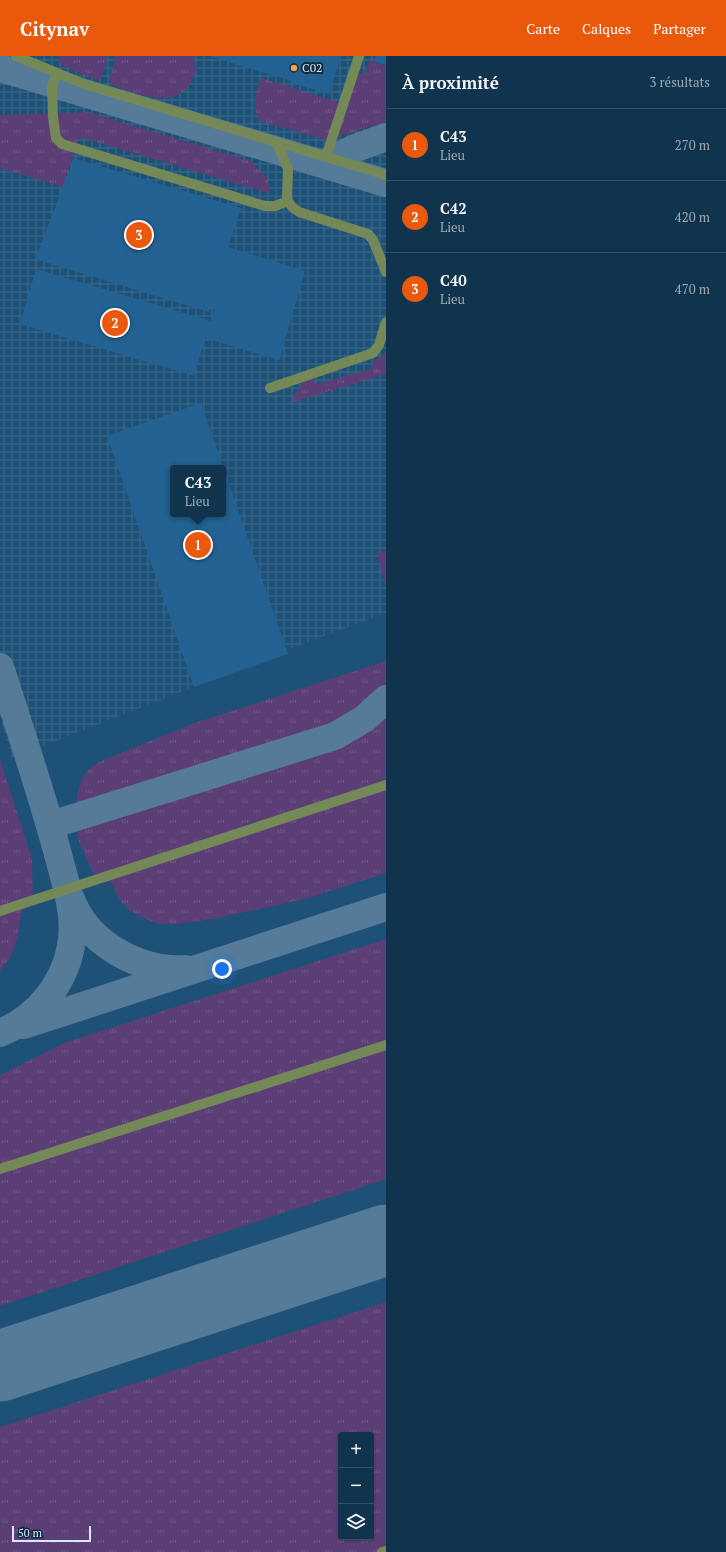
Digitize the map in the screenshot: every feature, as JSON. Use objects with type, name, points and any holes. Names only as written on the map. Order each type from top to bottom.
[{"type":"lane","points":[[16,56],[30,59],[57,73],[102,90],[386,175]]},
{"type":"lane","points":[[326,157],[359,56]]},
{"type":"lane","points":[[57,73],[52,86],[53,117],[56,138],[62,144],[266,206],[275,206],[288,201]]},
{"type":"lane","points":[[277,143],[288,169],[286,193],[288,201],[292,207],[303,213],[362,231],[370,236],[386,272]]},
{"type":"lane","points":[[270,388],[373,353],[379,345],[386,322]]},
{"type":"lane","points":[[0,911],[386,785]]},
{"type":"lane","points":[[0,1169],[386,1045]]},
{"type":"lane","points":[[382,1552],[386,1551]]},
{"type":"shaded area","points":[[0,56],[386,56],[386,1552],[0,1552]]},
{"type":"shaded area","points":[[0,56],[386,56],[386,613],[12,758],[0,716]]},
{"type":"green space","points":[[58,56],[108,56],[101,78],[96,80],[61,65]]},
{"type":"green space","points":[[116,56],[195,56],[193,65],[197,67],[188,87],[180,94],[171,97],[151,97],[111,85],[109,79]]},
{"type":"green space","points":[[370,60],[386,66],[386,122],[324,139],[259,121],[255,109],[255,99],[261,78],[347,105],[357,74],[364,74]]},
{"type":"green space","points":[[88,112],[254,162],[253,165],[266,177],[269,193],[79,137],[63,187],[0,168],[0,115]]},
{"type":"green space","points":[[386,351],[386,374],[290,403],[303,381],[313,378],[316,384],[371,369],[373,362]]},
{"type":"green space","points":[[386,550],[386,588],[377,553]]},
{"type":"green space","points":[[386,661],[386,873],[305,899],[218,918],[178,924],[159,924],[130,911],[121,902],[111,882],[95,877],[78,840],[77,794],[82,779],[89,769],[99,762],[192,724]]},
{"type":"green space","points":[[0,759],[32,859],[33,898],[21,913],[18,935],[12,954],[0,971]]},
{"type":"green space","points":[[386,939],[386,1179],[0,1306],[0,1075],[64,1043]]},
{"type":"green space","points":[[386,1302],[386,1552],[0,1552],[0,1427]]},
{"type":"building","name":"C02","points":[[209,56],[341,56],[329,94],[292,83],[292,81]]},
{"type":"building","points":[[376,56],[386,56],[386,65],[374,61]]},
{"type":"building","points":[[73,158],[241,208],[228,247],[305,271],[279,360],[205,338],[194,376],[20,324],[36,269],[211,321],[215,309],[210,308],[209,312],[35,259],[51,220],[66,176],[68,176]]},
{"type":"building","points":[[201,403],[222,465],[170,465],[170,517],[226,517],[226,475],[288,654],[194,687],[107,436]]},
{"type":"taxiway","points":[[0,68],[386,183]]},
{"type":"taxiway","points":[[324,164],[353,149],[386,137]]},
{"type":"taxiway","points":[[0,667],[52,834],[69,898],[73,929],[69,954],[64,969],[49,996],[27,1017],[0,1033]]},
{"type":"taxiway","points":[[51,825],[335,736],[364,719],[386,699]]},
{"type":"taxiway","points":[[71,899],[79,915],[89,929],[117,952],[150,966],[168,969],[185,969]]},
{"type":"taxiway","points":[[24,1025],[386,907]]},
{"type":"runway","points":[[0,1366],[386,1240]]},
{"type":"place","name":"C02","points":[[294,68]]},
{"type":"place","name":"C40","points":[[139,235]]},
{"type":"place","name":"C42","points":[[115,323]]},
{"type":"place","name":"C43","points":[[198,545]]}]
